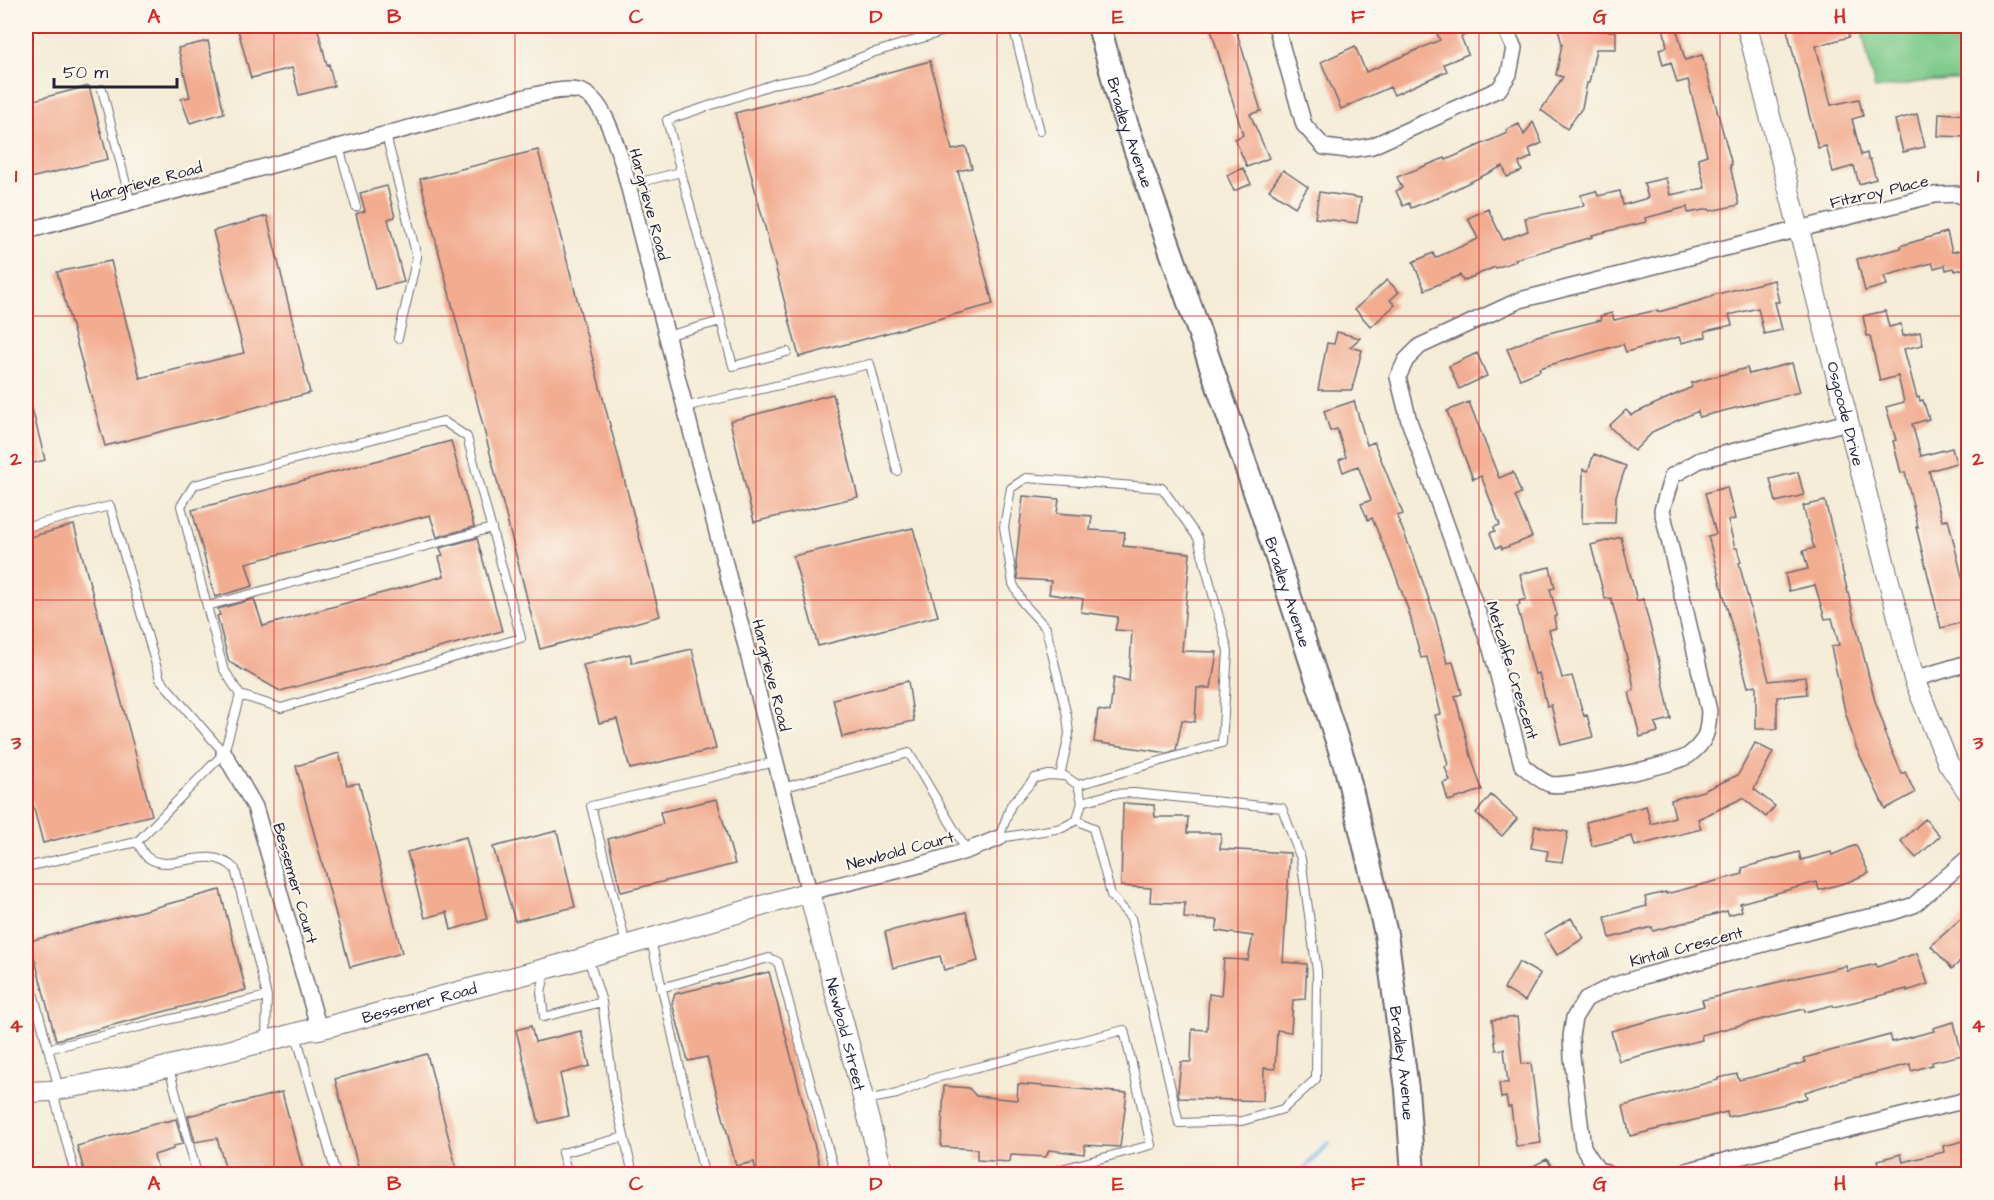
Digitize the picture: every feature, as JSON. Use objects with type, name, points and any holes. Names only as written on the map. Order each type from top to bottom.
[{"type":"main road","name":"Bradley Avenue","points":[[1099,26],[1123,114],[1263,515],[1346,768],[1386,934],[1407,1089],[1413,1174]]},
{"type":"street","points":[[1276,26],[1304,125],[1324,147],[1348,150],[1372,146],[1499,89],[1509,74],[1514,48],[1504,26]]},
{"type":"street","name":"Osgoode Drive","points":[[1747,26],[1914,679],[1948,763],[1968,792]]},
{"type":"street","name":"Hargrieve Road","points":[[26,231],[521,98],[560,91],[582,92],[602,109],[628,185],[809,892]]},
{"type":"street","name":"Fitzroy Place","points":[[1798,228],[1934,195],[1957,194],[1968,199]]},
{"type":"street","name":"Metcalfe Crescent","points":[[1798,228],[1520,300],[1420,346],[1406,360],[1398,377],[1409,422],[1491,649],[1522,765],[1551,785],[1571,784],[1663,766],[1688,756],[1707,735],[1709,711],[1662,510],[1672,476],[1700,460],[1848,422]]},
{"type":"street","points":[[1914,679],[1968,663]]},
{"type":"street","name":"Bessemer Court","points":[[224,753],[255,807],[319,1029]]},
{"type":"street","name":"Newbold Court","points":[[809,892],[967,851],[999,838]]},
{"type":"street","name":"Kintail Crescent","points":[[1608,1174],[1597,1169],[1583,1147],[1571,1036],[1574,1018],[1586,999],[1612,986],[1644,976],[1914,905],[1968,858]]},
{"type":"street","name":"Bessemer Road","points":[[26,1092],[56,1090],[128,1077],[319,1029],[546,969],[809,892]]},
{"type":"street","name":"Newbold Street","points":[[809,892],[883,1174]]},
{"type":"street","points":[[1675,1174],[1968,1098]]},
{"type":"lane","points":[[787,352],[733,366],[667,120],[777,83],[811,77],[872,53],[962,26]]},
{"type":"lane","points":[[1013,26],[1040,131]]},
{"type":"lane","points":[[102,89],[131,204]]},
{"type":"lane","points":[[386,135],[417,258],[398,338]]},
{"type":"lane","points":[[339,147],[356,207]]},
{"type":"lane","points":[[628,185],[681,172]]},
{"type":"lane","points":[[666,336],[721,321]]},
{"type":"lane","points":[[684,407],[870,364],[897,471]]},
{"type":"lane","points":[[443,420],[467,436],[521,638],[282,708],[240,695],[223,668],[207,606],[181,506],[194,485],[443,420]]},
{"type":"lane","points":[[1060,776],[1069,734],[1067,716],[1046,628],[1023,603],[1013,584],[1004,527],[1011,488],[1026,478],[1162,488],[1198,538],[1228,651],[1222,743],[1078,785]]},
{"type":"lane","points":[[26,527],[110,506],[160,680],[224,753]]},
{"type":"lane","points":[[207,606],[492,528]]},
{"type":"lane","points":[[26,867],[137,842],[224,753],[240,695]]},
{"type":"lane","points":[[782,788],[909,753],[967,851]]},
{"type":"lane","points":[[626,946],[591,806],[775,762]]},
{"type":"lane","points":[[1049,775],[1060,776],[1078,785],[1082,802],[1077,820],[1062,828],[999,838],[1011,805],[1035,778],[1049,775]]},
{"type":"lane","points":[[1077,820],[1094,828],[1111,895],[1131,918],[1179,1123],[1242,1121],[1283,1109],[1316,1079],[1317,970],[1301,859],[1282,808],[1134,793],[1112,794],[1082,802]]},
{"type":"lane","points":[[137,842],[146,857],[160,863],[215,856],[226,860],[235,869],[267,996],[266,1041]]},
{"type":"lane","points":[[650,939],[704,1174]]},
{"type":"lane","points":[[588,957],[602,1002],[615,1098],[633,1174]]},
{"type":"lane","points":[[661,988],[769,958],[778,962],[835,1174]]},
{"type":"lane","points":[[26,966],[48,1049],[75,1174]]},
{"type":"lane","points":[[546,969],[542,992],[544,1017],[602,1002]]},
{"type":"lane","points":[[48,1049],[267,996]]},
{"type":"lane","points":[[863,1101],[897,1094],[935,1078],[1124,1030],[1151,1145],[1043,1174]]},
{"type":"lane","points":[[296,1033],[336,1174]]},
{"type":"lane","points":[[169,1066],[197,1174]]},
{"type":"lane","points":[[568,1174],[562,1153],[624,1137]]},
{"type":"green space","points":[[1861,26],[1968,26],[1968,79],[1920,82],[1875,89]]},
{"type":"building","points":[[237,26],[317,26],[334,86],[299,95],[292,68],[251,78]]},
{"type":"building","points":[[1210,26],[1235,26],[1261,111],[1250,114],[1269,158],[1247,167],[1235,139],[1243,135]]},
{"type":"building","points":[[1456,26],[1487,26],[1461,37],[1468,54],[1444,64],[1447,71],[1394,95],[1390,87],[1341,109],[1321,62],[1355,46],[1366,72],[1440,40],[1437,34]]},
{"type":"building","points":[[1557,26],[1599,26],[1600,31],[1616,31],[1616,49],[1596,49],[1582,108],[1567,129],[1541,110],[1563,77],[1556,75],[1562,44]]},
{"type":"building","points":[[1663,26],[1676,26],[1685,60],[1702,55],[1732,165],[1730,165],[1739,205],[1688,213],[1687,207],[1645,218],[1646,222],[1592,235],[1593,237],[1515,259],[1516,261],[1495,267],[1463,281],[1460,275],[1425,290],[1413,262],[1433,253],[1435,258],[1478,239],[1468,218],[1488,209],[1503,240],[1528,231],[1525,218],[1584,206],[1581,195],[1596,191],[1598,196],[1620,191],[1623,205],[1648,198],[1644,183],[1666,178],[1670,195],[1705,188],[1698,158],[1707,155],[1688,80],[1677,83],[1671,62],[1663,65],[1659,49],[1667,47]]},
{"type":"building","points":[[1786,26],[1846,26],[1849,37],[1816,46],[1831,105],[1859,99],[1863,116],[1852,119],[1861,155],[1867,153],[1876,179],[1859,184],[1854,166],[1833,172],[1826,146],[1818,148]]},
{"type":"building","points":[[208,41],[224,113],[190,123],[181,99],[190,97],[178,48]]},
{"type":"building","points":[[930,61],[952,150],[966,147],[972,168],[958,171],[993,304],[799,357],[735,113]]},
{"type":"building","points":[[89,86],[108,159],[26,179],[26,102]]},
{"type":"building","points":[[1939,113],[1968,115],[1968,137],[1938,136]]},
{"type":"building","points":[[1917,114],[1925,147],[1903,152],[1895,120]]},
{"type":"building","points":[[1533,122],[1542,143],[1529,149],[1532,157],[1519,163],[1522,171],[1507,177],[1503,166],[1439,197],[1411,208],[1409,203],[1403,206],[1396,191],[1402,188],[1397,177],[1445,158],[1446,160],[1507,133],[1506,130],[1519,124],[1524,135]]},
{"type":"building","points":[[538,150],[660,616],[540,649],[420,179]]},
{"type":"building","points":[[1243,168],[1251,184],[1234,191],[1227,175]]},
{"type":"building","points":[[1283,170],[1308,187],[1295,207],[1269,190]]},
{"type":"building","points":[[387,186],[395,217],[388,219],[404,282],[375,289],[356,214],[365,211],[360,193]]},
{"type":"building","points":[[1319,192],[1361,198],[1357,223],[1315,218]]},
{"type":"building","points":[[267,216],[310,393],[105,446],[57,272],[111,261],[140,378],[244,353],[213,231]]},
{"type":"building","points":[[1947,232],[1952,252],[1962,250],[1967,268],[1955,271],[1954,268],[1946,270],[1945,265],[1934,268],[1932,263],[1884,276],[1887,285],[1865,291],[1857,259],[1901,248],[1900,246]]},
{"type":"building","points":[[1387,280],[1399,292],[1390,300],[1395,305],[1371,327],[1355,309]]},
{"type":"building","points":[[1774,280],[1779,302],[1775,302],[1782,330],[1764,334],[1758,308],[1729,315],[1732,325],[1705,331],[1706,337],[1681,343],[1679,337],[1626,352],[1623,344],[1539,368],[1540,371],[1520,379],[1507,349],[1537,336],[1601,320],[1600,316],[1612,313],[1614,320],[1657,310],[1658,312]]},
{"type":"building","points":[[1885,311],[1889,327],[1901,324],[1903,336],[1920,332],[1923,345],[1904,349],[1917,398],[1919,397],[1920,401],[1923,400],[1929,419],[1912,424],[1921,456],[1952,448],[1956,463],[1929,471],[1942,521],[1948,519],[1968,601],[1968,621],[1941,628],[1905,472],[1901,473],[1893,441],[1896,440],[1886,407],[1904,402],[1898,376],[1880,381],[1863,316]]},
{"type":"building","points":[[1337,332],[1360,338],[1350,347],[1362,350],[1352,390],[1318,390],[1327,343],[1334,344]]},
{"type":"building","points":[[1477,353],[1487,376],[1459,389],[1449,366]]},
{"type":"building","points":[[1792,363],[1800,392],[1699,417],[1698,411],[1654,431],[1634,451],[1609,426],[1626,410],[1631,415],[1692,387],[1691,383],[1747,368],[1749,374]]},
{"type":"building","points":[[833,394],[858,497],[754,522],[730,421]]},
{"type":"building","points":[[30,400],[45,460],[26,465],[26,401]]},
{"type":"building","points":[[1354,401],[1367,445],[1374,442],[1403,514],[1397,516],[1436,620],[1447,663],[1453,662],[1462,694],[1455,696],[1482,790],[1448,801],[1443,783],[1450,781],[1445,767],[1448,765],[1435,715],[1441,714],[1427,657],[1421,658],[1409,612],[1396,576],[1372,518],[1368,520],[1361,504],[1371,500],[1358,466],[1343,472],[1339,460],[1346,457],[1337,429],[1330,431],[1324,411]]},
{"type":"building","points":[[1469,402],[1499,478],[1513,472],[1521,493],[1515,496],[1532,537],[1502,549],[1501,546],[1496,548],[1490,533],[1495,531],[1494,527],[1500,525],[1481,476],[1473,479],[1447,411]]},
{"type":"building","points":[[451,441],[474,527],[437,537],[430,515],[246,563],[253,586],[215,597],[192,510]]},
{"type":"building","points":[[1594,454],[1626,466],[1616,496],[1615,523],[1582,523],[1583,469],[1588,471]]},
{"type":"building","points":[[1798,472],[1804,495],[1776,502],[1770,479]]},
{"type":"building","points":[[1727,487],[1735,519],[1728,521],[1741,562],[1739,563],[1769,681],[1805,677],[1807,694],[1777,697],[1777,729],[1756,729],[1756,685],[1748,687],[1708,536],[1716,534],[1705,493]]},
{"type":"building","points":[[1023,496],[1059,499],[1057,513],[1092,516],[1090,530],[1125,532],[1123,546],[1190,553],[1182,651],[1217,652],[1211,688],[1197,688],[1195,722],[1182,720],[1176,750],[1168,753],[1094,742],[1098,710],[1110,712],[1114,677],[1129,681],[1132,631],[1115,630],[1118,617],[1081,612],[1083,599],[1049,594],[1051,581],[1018,579],[1016,563]]},
{"type":"building","points":[[1825,501],[1875,701],[1886,731],[1884,732],[1902,774],[1905,772],[1915,793],[1885,809],[1856,747],[1845,711],[1831,647],[1839,645],[1832,618],[1825,619],[1815,585],[1789,591],[1785,574],[1808,569],[1803,551],[1814,548],[1803,506]]},
{"type":"building","points":[[74,525],[152,815],[43,843],[26,779],[26,538]]},
{"type":"building","points":[[913,528],[938,616],[818,646],[793,556]]},
{"type":"building","points":[[1621,537],[1637,601],[1643,599],[1671,719],[1655,723],[1658,732],[1640,737],[1629,692],[1634,691],[1632,677],[1611,598],[1605,599],[1591,545]]},
{"type":"building","points":[[477,538],[502,631],[280,691],[229,662],[217,616],[220,615],[218,609],[254,599],[263,626],[444,576],[439,557],[443,556],[440,548]]},
{"type":"building","points":[[1550,567],[1555,588],[1550,589],[1557,616],[1554,617],[1556,628],[1549,630],[1562,678],[1572,676],[1593,737],[1561,745],[1551,705],[1547,706],[1539,673],[1535,674],[1517,606],[1520,605],[1519,601],[1526,599],[1520,574]]},
{"type":"building","points":[[692,649],[716,749],[630,769],[617,719],[599,723],[583,665],[630,654],[632,663]]},
{"type":"building","points":[[908,681],[914,721],[842,737],[833,699]]},
{"type":"building","points":[[1755,743],[1773,752],[1754,789],[1775,806],[1766,817],[1743,798],[1698,819],[1701,829],[1635,846],[1632,836],[1592,846],[1586,822],[1646,806],[1651,824],[1675,817],[1671,800],[1703,791],[1738,775]]},
{"type":"building","points":[[339,753],[347,785],[359,783],[402,953],[350,967],[296,766]]},
{"type":"building","points":[[1491,795],[1517,819],[1502,836],[1476,813]]},
{"type":"building","points":[[717,799],[735,864],[621,892],[608,839],[663,824],[660,812]]},
{"type":"building","points":[[1123,803],[1154,805],[1155,817],[1188,817],[1187,833],[1221,833],[1220,849],[1290,853],[1283,962],[1307,964],[1305,999],[1293,1000],[1291,1032],[1277,1030],[1275,1069],[1264,1068],[1263,1101],[1179,1098],[1181,1062],[1191,1062],[1192,1029],[1207,1030],[1209,994],[1221,996],[1224,959],[1248,960],[1253,936],[1216,931],[1218,920],[1184,918],[1185,903],[1150,902],[1151,888],[1121,886]]},
{"type":"building","points":[[1925,819],[1940,836],[1916,858],[1901,841]]},
{"type":"building","points":[[1535,826],[1568,832],[1562,862],[1546,860],[1548,851],[1531,848]]},
{"type":"building","points":[[557,831],[575,907],[515,921],[493,847]]},
{"type":"building","points":[[466,837],[487,919],[451,930],[447,912],[425,918],[407,852]]},
{"type":"building","points":[[1856,845],[1869,873],[1848,882],[1819,890],[1817,882],[1740,903],[1742,911],[1729,915],[1727,911],[1653,931],[1652,927],[1610,938],[1605,917],[1647,906],[1645,897],[1666,892],[1666,894],[1743,874],[1742,868],[1799,852],[1801,860],[1831,852],[1832,855]]},
{"type":"building","points":[[220,890],[246,990],[56,1040],[30,941]]},
{"type":"building","points":[[966,912],[978,961],[944,970],[940,956],[893,968],[885,932]]},
{"type":"building","points":[[1968,912],[1968,954],[1952,969],[1931,946]]},
{"type":"building","points":[[1571,918],[1584,938],[1557,955],[1544,934]]},
{"type":"building","points":[[1917,953],[1928,984],[1907,991],[1907,989],[1834,1007],[1833,1005],[1805,1012],[1804,1009],[1701,1035],[1702,1040],[1619,1061],[1611,1031],[1704,1006],[1702,1000],[1846,966],[1847,971],[1876,964],[1877,967]]},
{"type":"building","points":[[1519,962],[1540,974],[1525,1001],[1504,989]]},
{"type":"building","points":[[769,972],[822,1174],[757,1174],[754,1162],[736,1166],[707,1057],[688,1061],[672,1003],[675,994]]},
{"type":"building","points":[[1517,1017],[1522,1064],[1531,1063],[1541,1143],[1516,1146],[1511,1107],[1508,1107],[1506,1097],[1501,1098],[1499,1083],[1508,1083],[1504,1049],[1496,1050],[1492,1020]]},
{"type":"building","points":[[1954,1022],[1962,1055],[1932,1062],[1932,1065],[1911,1071],[1910,1064],[1834,1083],[1805,1092],[1807,1098],[1785,1104],[1728,1117],[1727,1112],[1630,1136],[1623,1106],[1718,1080],[1718,1078],[1737,1074],[1739,1080],[1753,1077],[1806,1062],[1804,1058],[1890,1035],[1892,1042],[1934,1031],[1933,1028]]},
{"type":"building","points":[[531,1026],[535,1042],[581,1031],[590,1066],[560,1074],[569,1116],[539,1123],[516,1030]]},
{"type":"building","points":[[427,1054],[458,1174],[360,1174],[335,1079]]},
{"type":"building","points":[[1018,1084],[1127,1093],[1120,1147],[1085,1145],[1084,1154],[1049,1150],[1046,1157],[1011,1155],[1010,1162],[977,1160],[977,1149],[941,1147],[944,1086],[969,1088],[976,1096],[1017,1100]]},
{"type":"building","points":[[282,1092],[304,1174],[227,1174],[217,1138],[195,1142],[188,1116]]},
{"type":"building","points":[[176,1119],[183,1144],[154,1155],[159,1174],[85,1174],[77,1146]]},
{"type":"building","points":[[1964,1141],[1968,1171],[1952,1174],[1874,1174],[1873,1170],[1880,1168],[1878,1160],[1901,1154],[1903,1162],[1944,1152],[1943,1146]]},
{"type":"building","points":[[1547,1159],[1556,1174],[1517,1174]]},
{"type":"waterway","points":[[1299,1174],[1328,1144]]},
{"type":"waterway","points":[[1240,1174],[1250,1174]]}]
